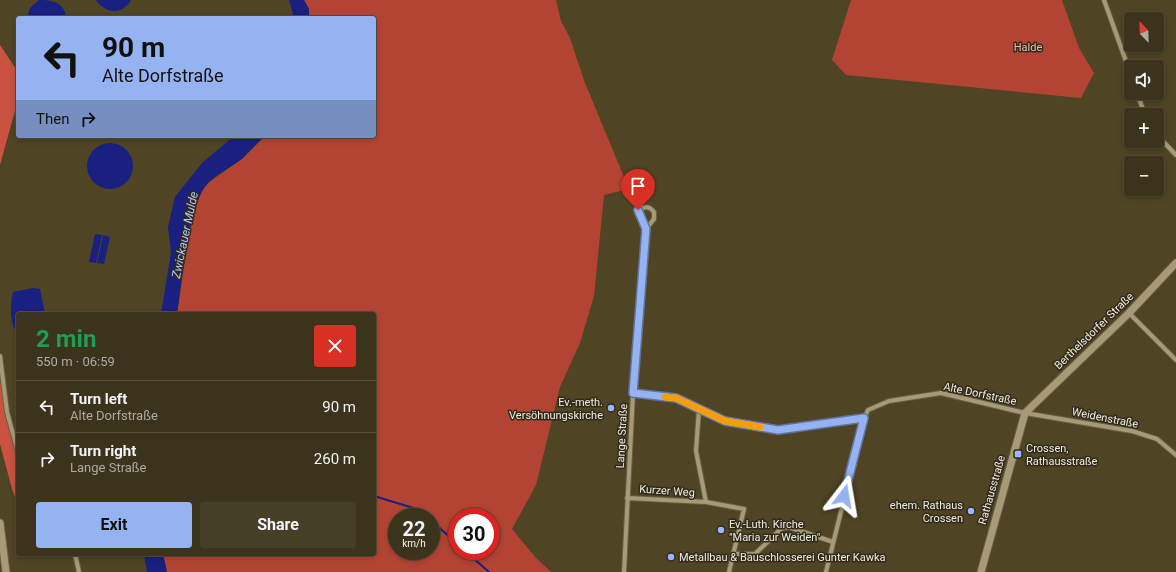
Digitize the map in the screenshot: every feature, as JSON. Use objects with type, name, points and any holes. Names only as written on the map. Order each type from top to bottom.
[{"type":"street","points":[[1104,0],[1126,60]]},
{"type":"street","points":[[1164,142],[1176,155]]},
{"type":"street","name":"Lange Straße","points":[[624,572],[633,393],[646,229],[638,210],[643,207],[648,207],[654,212],[654,219],[646,229]]},
{"type":"street","name":"Berthelsdorfer Straße","points":[[1025,413],[1129,313],[1176,263]]},
{"type":"street","points":[[1129,313],[1176,360]]},
{"type":"street","points":[[0,356],[7,412],[16,445]]},
{"type":"street","points":[[633,393],[676,398],[725,421],[778,430],[864,418],[826,572]]},
{"type":"street","name":"Alte Dorfstraße","points":[[864,418],[868,410],[889,401],[941,393],[1025,413]]},
{"type":"street","points":[[699,409],[696,451],[706,502]]},
{"type":"street","name":"Weidenstraße","points":[[1025,413],[1132,431],[1157,439],[1176,455]]},
{"type":"street","name":"Rathausstraße","points":[[981,572],[1025,413]]},
{"type":"street","name":"Kurzer Weg","points":[[627,498],[706,502],[744,510],[735,554]]},
{"type":"street","points":[[0,523],[6,572]]},
{"type":"street","points":[[729,572],[735,554],[756,554],[782,528],[789,527],[833,542]]},
{"type":"street","points":[[75,556],[79,572]]},
{"type":"green space","points":[[304,0],[556,0],[561,21],[570,38],[585,83],[629,189],[604,195],[594,296],[580,343],[560,387],[536,485],[512,529],[536,558],[551,572],[167,572],[163,556],[376,556],[376,312],[177,312],[187,246],[194,212],[200,194],[208,183],[243,158],[263,138],[376,138],[376,16],[309,16],[309,9]]},
{"type":"green space","name":"Halde","points":[[851,0],[1062,0],[1079,48],[1094,73],[1081,98],[846,75],[832,60]]},
{"type":"shaded area","points":[[0,45],[16,69],[16,107],[0,165]]},
{"type":"shaded area","points":[[0,379],[16,451],[16,499],[0,444]]},
{"type":"water","points":[[39,0],[53,1],[63,8],[66,16],[28,16],[30,8]]},
{"type":"water","points":[[96,0],[131,0],[128,5],[114,11],[104,8]]},
{"type":"water","points":[[289,0],[304,0],[309,9],[309,16],[293,16]]},
{"type":"water","name":"Zwickauer Mulde","points":[[232,138],[263,138],[243,158],[212,179],[201,193],[195,208],[187,245],[177,312],[161,312],[171,252],[168,227],[175,197],[202,163]]},
{"type":"water","points":[[105,143],[115,143],[123,147],[129,153],[133,161],[133,171],[129,179],[123,185],[115,189],[105,189],[97,185],[91,179],[87,171],[87,161],[91,153],[97,147]]},
{"type":"water","points":[[95,234],[102,235],[96,263],[89,262]]},
{"type":"water","points":[[103,235],[110,237],[104,264],[97,263]]},
{"type":"water","points":[[33,288],[40,289],[45,312],[16,312],[16,331],[11,314],[13,292]]},
{"type":"water","points":[[144,556],[163,556],[167,572],[147,572]]},
{"type":"waterway","points":[[376,497],[413,508]]},
{"type":"waterway","points":[[440,528],[448,536]]},
{"type":"waterway","points":[[475,560],[489,572]]},
{"type":"slow traffic","points":[[665,397],[676,398],[725,421],[760,427]]},
{"type":"place","name":"Ev.-meth. Versöhnungskirche","points":[[611,408]]},
{"type":"place","name":"Crossen, Rathausstraße","points":[[1018,454]]},
{"type":"place","name":"ehem. Rathaus Crossen","points":[[971,511]]},
{"type":"place","name":"Ev.-Luth. Kirche \"Maria zur Weiden\"","points":[[721,530]]},
{"type":"place","name":"Metallbau & Bauschlosserei Gunter Kawka","points":[[671,557]]},
{"type":"route","points":[[638,210],[646,229],[633,393],[676,398],[725,421],[778,430],[864,418],[844,496]]}]
